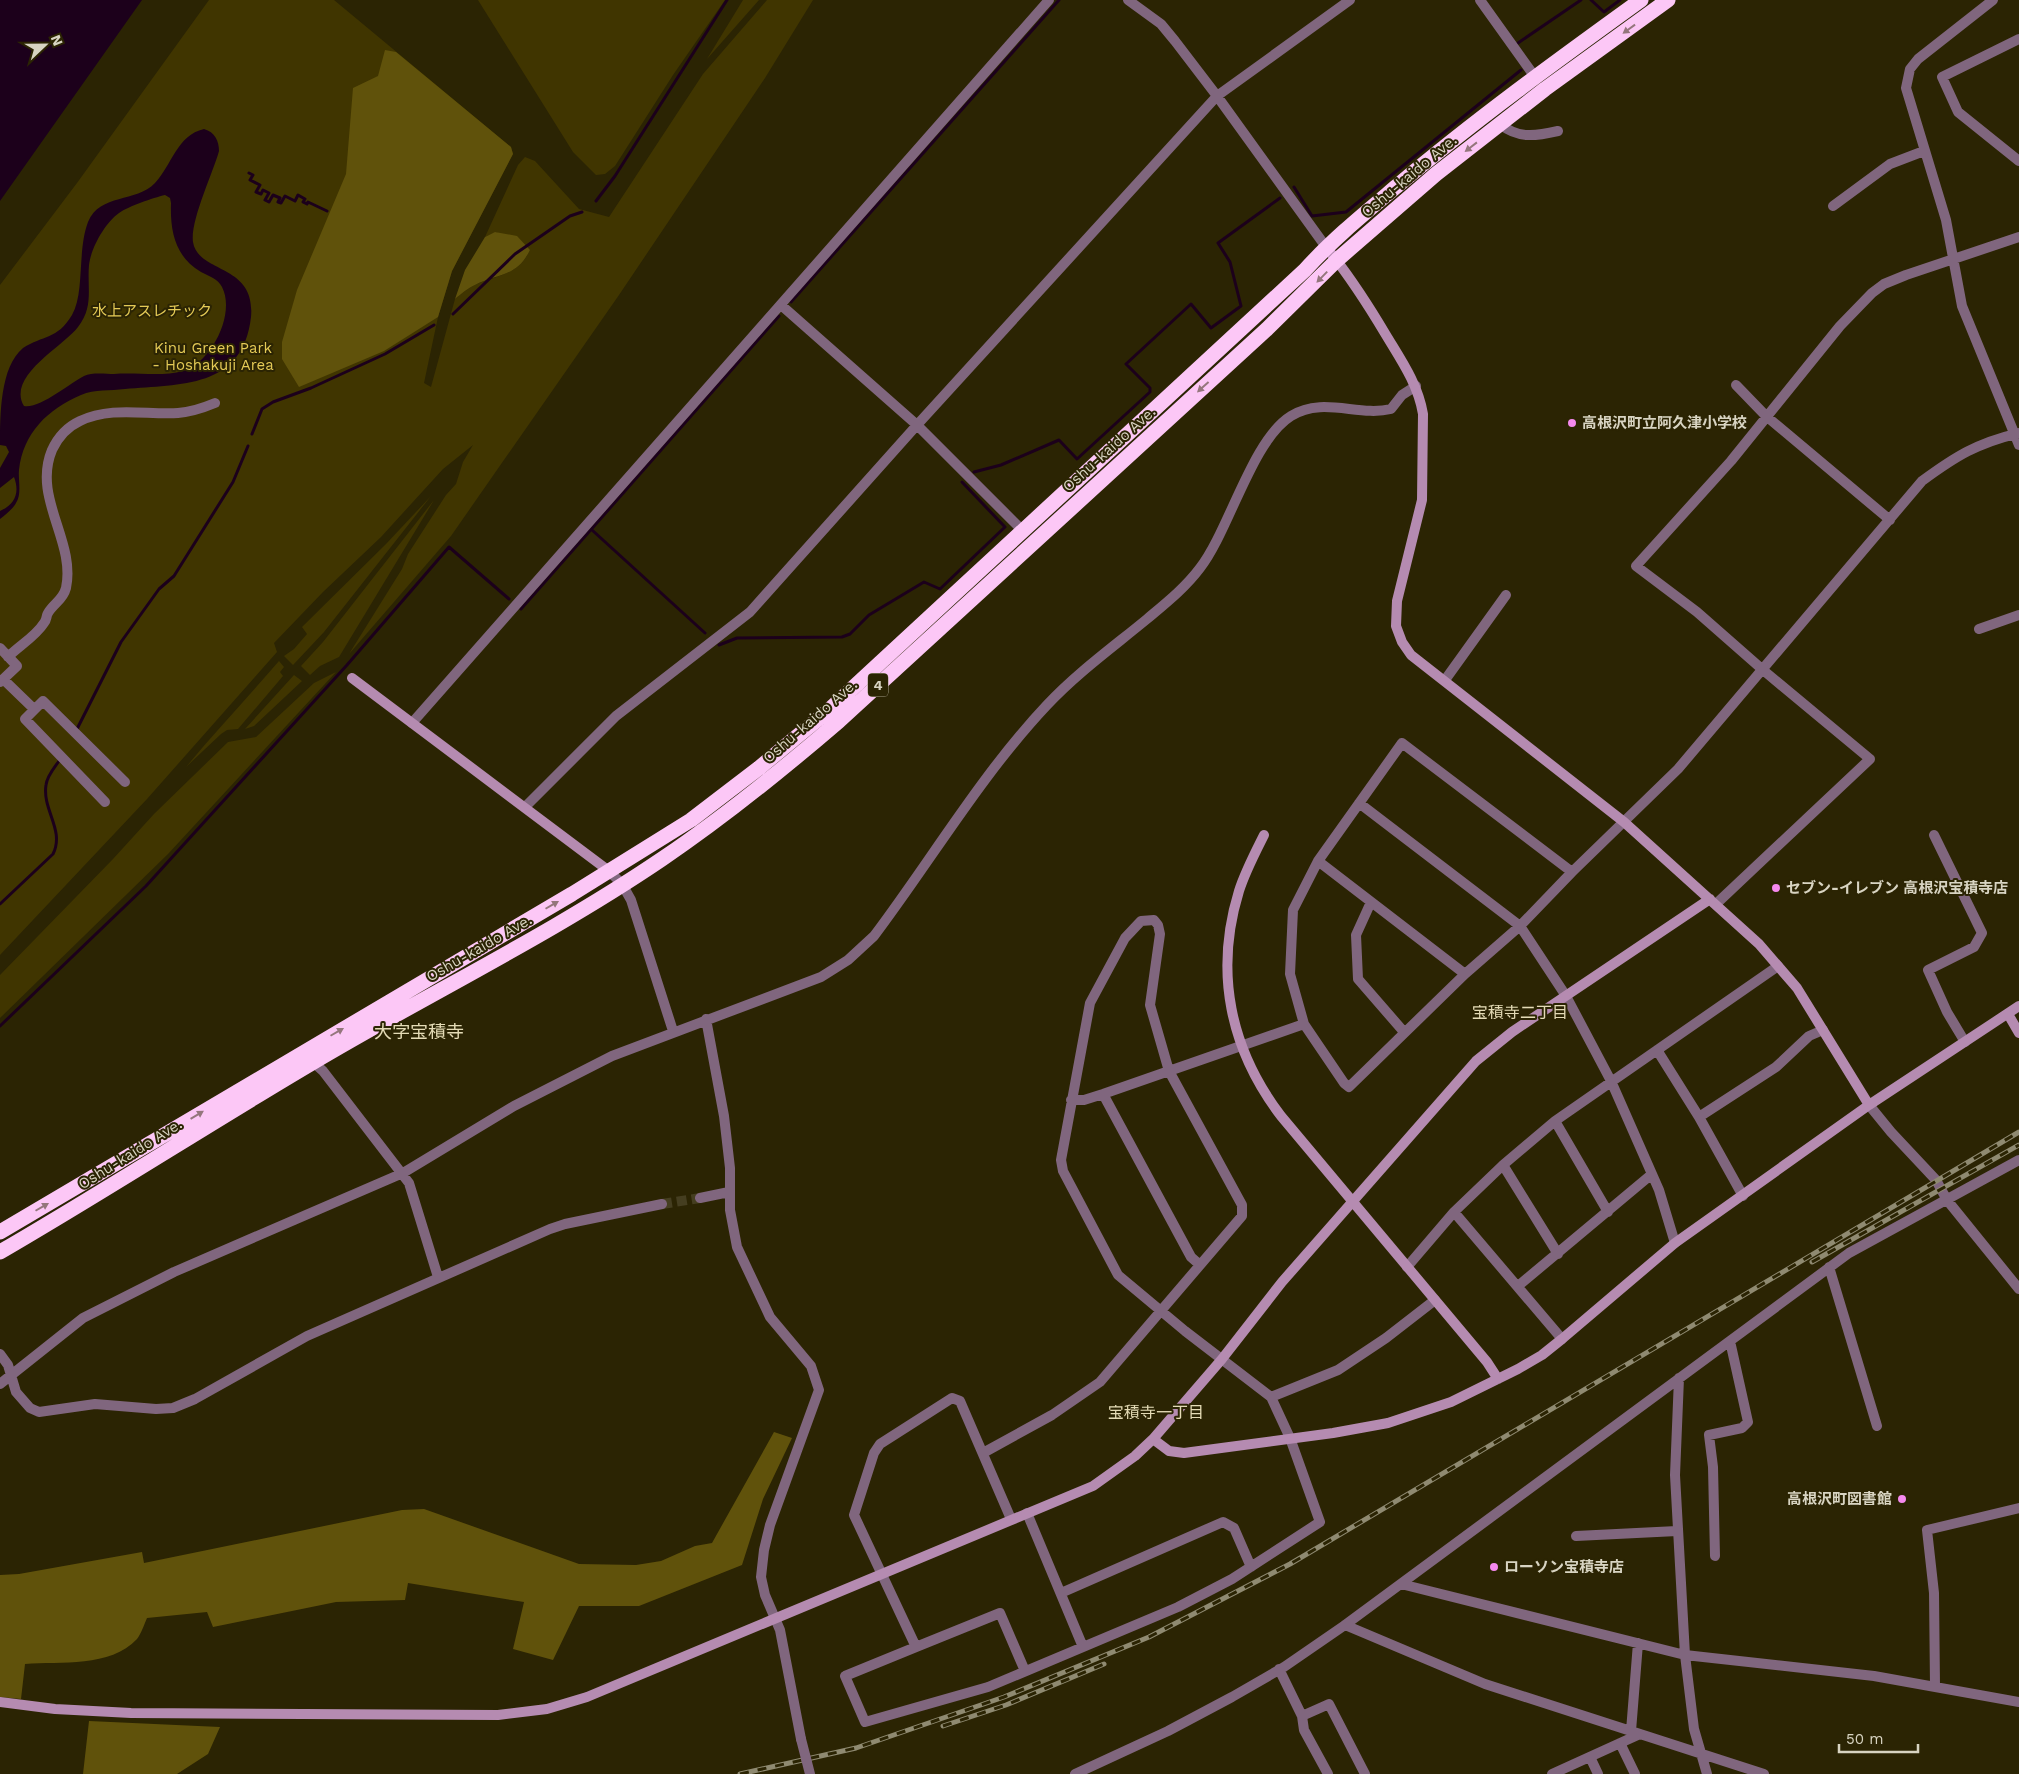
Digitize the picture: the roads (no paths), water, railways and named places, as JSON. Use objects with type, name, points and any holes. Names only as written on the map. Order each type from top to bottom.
[{"type":"highway","name":"Oshu-kaido Ave.","points":[[0,1232],[609,871],[691,820],[759,768],[829,710],[1305,270],[1326,247],[1426,162],[1535,77],[1641,0]]},
{"type":"highway","name":"Oshu-kaido Ave.","points":[[0,1252],[313,1062],[622,884],[700,832],[768,781],[839,721],[1267,329],[1337,260],[1436,174],[1500,124],[1668,0]]},
{"type":"street","points":[[412,723],[1049,0]]},
{"type":"street","points":[[1128,0],[1161,24],[1217,96],[1326,247],[1350,275],[1416,386],[1423,414],[1422,500],[1397,602],[1396,626],[1402,642],[1411,655],[1624,822],[1759,944],[1797,988],[1870,1105],[1890,1132],[1936,1180],[1947,1200],[2019,1289]]},
{"type":"street","points":[[525,807],[616,716],[750,612],[917,425],[1217,96],[1350,0]]},
{"type":"street","points":[[1480,0],[1535,77]]},
{"type":"street","points":[[1993,0],[1918,59],[1910,69],[1906,80],[1907,97],[1943,207],[1962,306],[2017,433],[2019,445]]},
{"type":"street","points":[[2019,39],[1942,77],[1958,112],[2019,161]]},
{"type":"street","points":[[1500,124],[1509,132],[1524,136],[1540,136],[1558,131]]},
{"type":"street","points":[[1833,206],[1890,164],[1924,151]]},
{"type":"street","points":[[0,1702],[131,1713],[498,1715],[547,1709],[587,1697],[1093,1486],[1135,1456],[1153,1439],[1222,1359],[1282,1282],[1476,1061],[1512,1032],[1713,901],[1870,759],[1697,612],[1636,566],[1731,461],[1840,326],[1872,293],[1884,284],[2019,237]]},
{"type":"street","points":[[781,305],[917,425],[1022,530]]},
{"type":"street","points":[[1736,385],[1766,416],[1890,520]]},
{"type":"street","points":[[0,1384],[83,1318],[174,1272],[403,1173],[552,1085],[612,1056],[821,977],[863,948],[896,908],[1018,738],[1078,675],[1179,592],[1202,567],[1265,445],[1283,421],[1304,410],[1317,407],[1378,411],[1390,409],[1402,395],[1416,386]]},
{"type":"street","points":[[8,657],[45,623],[48,613],[62,598],[66,590],[67,576],[64,553],[52,513],[47,484],[49,458],[58,440],[73,424],[98,415],[123,412],[177,413],[215,403]]},
{"type":"street","points":[[1572,872],[1402,743],[1318,861],[1293,910],[1290,974],[1304,1024],[1344,1083],[1349,1087],[1465,974],[1520,926],[1572,872],[1678,769],[1922,481],[1958,455],[1988,441],[2017,433]]},
{"type":"street","points":[[1445,680],[1506,595]]},
{"type":"street","points":[[1979,629],[2019,615]]},
{"type":"street","points":[[0,648],[16,666],[1,680],[34,709]]},
{"type":"street","points":[[352,678],[609,871],[622,884],[638,919],[674,1031]]},
{"type":"street","points":[[105,802],[24,719],[34,709],[43,701],[125,782]]},
{"type":"street","points":[[1359,804],[1520,926],[1566,996],[1611,1081],[1652,1174],[1676,1243]]},
{"type":"street","points":[[1264,835],[1240,889],[1228,951],[1230,1010],[1242,1045],[1265,1095],[1487,1362],[1498,1379]]},
{"type":"street","points":[[1934,835],[1982,933],[1974,947],[1928,970],[1947,1012],[1965,1042]]},
{"type":"street","points":[[1318,861],[1465,974]]},
{"type":"street","points":[[1371,902],[1356,934],[1358,979],[1404,1032]]},
{"type":"street","points":[[983,1453],[1052,1416],[1100,1382],[1162,1310],[1242,1216],[1244,1211],[1169,1071],[1150,1005],[1160,934],[1158,925],[1154,920],[1141,921],[1125,938],[1094,991],[1086,1014],[1071,1100],[1061,1160],[1063,1171],[1118,1274],[1162,1310],[1222,1359],[1271,1397],[1290,1438],[1320,1522],[1251,1567],[1178,1607],[988,1687],[865,1722],[846,1676],[1000,1613],[1025,1671]]},
{"type":"street","points":[[1408,1267],[1454,1212],[1503,1165],[1555,1121],[1778,966]]},
{"type":"street","points":[[1153,1439],[1169,1451],[1184,1453],[1363,1428],[1406,1418],[1451,1402],[1498,1379],[1542,1355],[1676,1243],[1870,1105],[2019,1006]]},
{"type":"street","points":[[2008,1014],[2019,1034]]},
{"type":"street","points":[[706,1020],[724,1116],[730,1168],[730,1210],[737,1247],[749,1276],[770,1317],[811,1366],[819,1390],[770,1525],[764,1550],[761,1577],[765,1595],[775,1618],[810,1774]]},
{"type":"street","points":[[1071,1100],[1084,1100],[1103,1094],[1304,1024]]},
{"type":"street","points":[[1699,1117],[1776,1067],[1809,1036],[1822,1030]]},
{"type":"street","points":[[1657,1050],[1699,1117],[1743,1196]]},
{"type":"street","points":[[313,1062],[323,1071],[409,1183],[438,1277]]},
{"type":"street","points":[[1103,1094],[1191,1257],[1200,1265]]},
{"type":"street","points":[[1555,1121],[1608,1212]]},
{"type":"street","points":[[1075,1774],[1168,1731],[1279,1670],[1345,1625],[1849,1253],[2019,1160]]},
{"type":"street","points":[[1503,1165],[1558,1254]]},
{"type":"street","points":[[1518,1286],[1652,1174]]},
{"type":"street","points":[[700,1198],[729,1192]]},
{"type":"street","points":[[0,1354],[8,1365],[16,1392],[30,1408],[39,1412],[95,1404],[156,1409],[173,1408],[195,1399],[307,1336],[438,1277],[565,1224],[662,1204]]},
{"type":"street","points":[[1454,1212],[1562,1339]]},
{"type":"street","points":[[1829,1267],[1877,1426]]},
{"type":"street","points":[[1271,1397],[1338,1370],[1386,1338],[1436,1300]]},
{"type":"street","points":[[1715,1556],[1713,1467],[1709,1436],[1742,1428],[1748,1422],[1730,1341]]},
{"type":"street","points":[[1680,1378],[1675,1475],[1684,1655],[1694,1729],[1708,1774]]},
{"type":"street","points":[[916,1647],[854,1515],[874,1453],[880,1444],[952,1398],[960,1401],[1011,1519]]},
{"type":"street","points":[[1935,1686],[1934,1593],[1927,1530],[2019,1508]]},
{"type":"street","points":[[1028,1513],[1083,1647]]},
{"type":"street","points":[[1060,1593],[1222,1522],[1234,1528],[1251,1567]]},
{"type":"street","points":[[1576,1536],[1677,1531]]},
{"type":"street","points":[[1401,1584],[1684,1655],[1874,1676],[2019,1702]]},
{"type":"street","points":[[1345,1625],[1485,1684],[1764,1774]]},
{"type":"street","points":[[1636,1733],[1638,1644]]},
{"type":"street","points":[[1279,1670],[1302,1716],[1304,1730],[1328,1774]]},
{"type":"street","points":[[1302,1716],[1329,1704],[1364,1774]]},
{"type":"street","points":[[1552,1774],[1620,1743],[1636,1733]]},
{"type":"street","points":[[1620,1743],[1635,1774]]},
{"type":"street","points":[[1590,1757],[1598,1774]]},
{"type":"waterway","points":[[596,201],[615,176],[727,0]]},
{"type":"waterway","points":[[791,302],[1059,0]]},
{"type":"waterway","points":[[1518,43],[1581,0]]},
{"type":"waterway","points":[[1591,0],[1604,12],[1620,0]]},
{"type":"waterway","points":[[1294,187],[1312,216],[1346,212],[1521,70]]},
{"type":"waterway","points":[[249,173],[253,175],[250,180],[260,185],[256,192],[261,194],[263,190],[269,193],[265,200],[269,202],[273,195],[280,198],[278,202],[281,203],[285,196],[295,201],[298,195],[305,199],[303,202],[307,204],[308,202],[327,211]]},
{"type":"waterway","points":[[974,472],[1001,465],[1059,440],[1077,459],[1150,392],[1150,388],[1126,364],[1191,304],[1211,328],[1241,306],[1230,262],[1218,243],[1280,198]]},
{"type":"waterway","points":[[453,314],[515,254],[570,216],[582,212]]},
{"type":"waterway","points":[[521,609],[779,316]]},
{"type":"waterway","points":[[252,434],[262,409],[273,402],[311,388],[385,354],[434,325]]},
{"type":"waterway","points":[[77,729],[121,642],[159,589],[174,576],[233,482],[248,446]]},
{"type":"waterway","points":[[719,645],[737,638],[842,637],[850,634],[869,615],[924,582],[940,589],[1005,527],[962,482]]},
{"type":"waterway","points":[[592,530],[705,633]]},
{"type":"waterway","points":[[0,1026],[146,886],[347,665],[449,547],[509,599]]},
{"type":"waterway","points":[[0,904],[53,854],[56,837],[47,803],[46,785],[49,775],[59,761]]},
{"type":"tunnel","points":[[662,1204],[700,1198]]},
{"type":"railway","points":[[740,1774],[856,1748],[1004,1697],[1149,1637],[1290,1564],[2019,1132]]},
{"type":"railway","points":[[1812,1262],[2019,1145]]},
{"type":"railway","points":[[943,1726],[1006,1705],[1104,1664]]},
{"type":"place","name":"高根沢町立阿久津小学校","points":[[1572,423]]},
{"type":"place","name":"セブン-イレブン 高根沢宝積寺店","points":[[1776,888]]},
{"type":"place","name":"高根沢町図書館","points":[[1902,1499]]},
{"type":"place","name":"ローソン宝積寺店","points":[[1494,1567]]},
{"type":"district","name":"宝積寺二丁目","points":[[1520,1012]]},
{"type":"district","name":"大字宝積寺","points":[[419,1031]]},
{"type":"district","name":"宝積寺一丁目","points":[[1156,1412]]},
{"type":"park label","name":"水上アスレチック","points":[[152,311]]},
{"type":"park label","name":"Kinu Green Park - Hoshakuji Area","points":[[213,356]]}]
